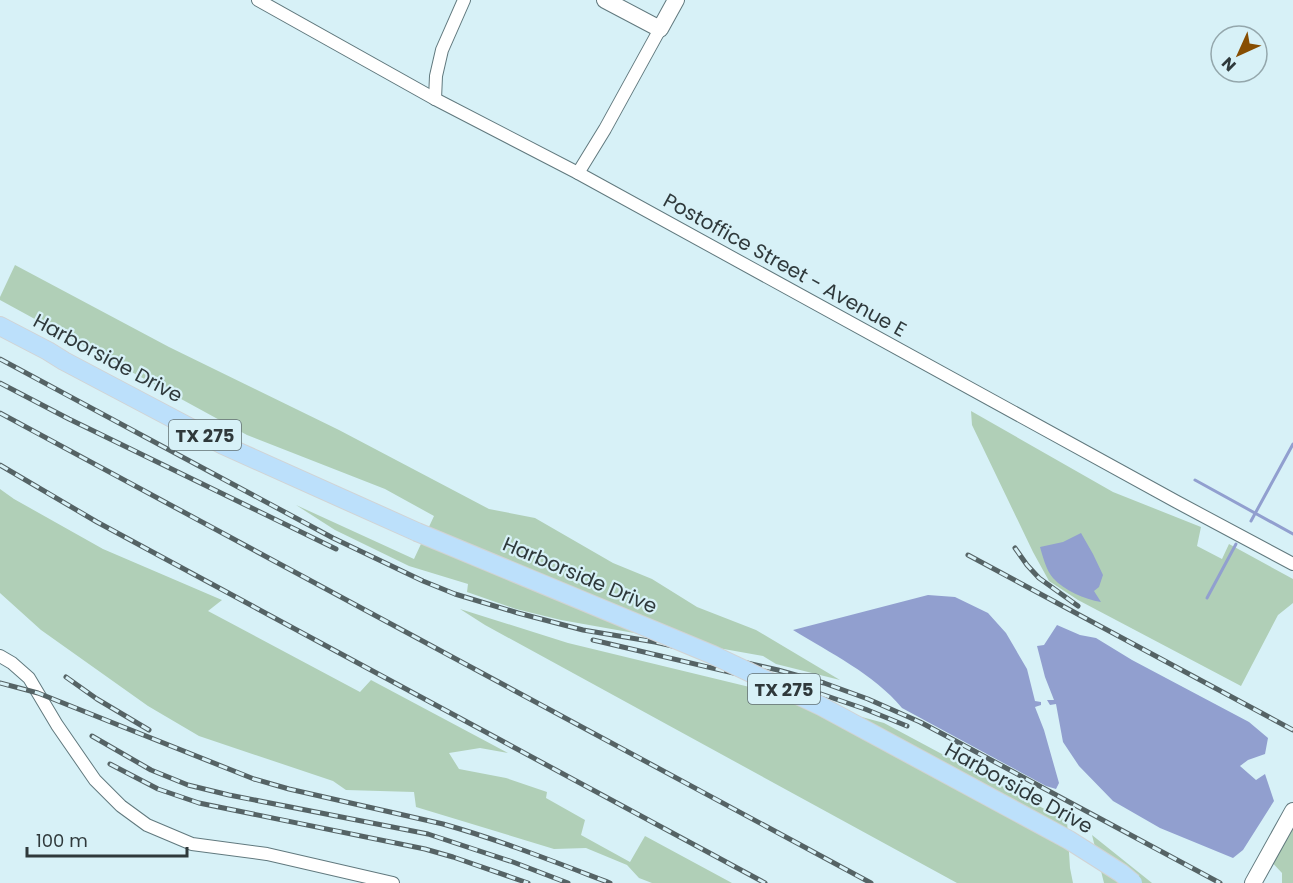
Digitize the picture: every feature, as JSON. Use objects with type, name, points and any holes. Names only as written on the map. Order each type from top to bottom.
[{"type":"main road","name":"Harborside Drive","points":[[0,326],[223,445],[417,532],[712,655],[821,706],[1069,840],[1133,883]]},
{"type":"street","name":"Postoffice Street - Avenue E","points":[[258,0],[435,99],[578,173],[1293,564]]},
{"type":"street","points":[[435,99],[436,76],[442,50],[464,0]]},
{"type":"street","points":[[605,0],[660,29]]},
{"type":"street","points":[[578,173],[605,129],[676,0]]},
{"type":"street","points":[[0,656],[29,678],[57,725],[95,780],[121,806],[147,825],[192,844],[267,854],[393,883]]},
{"type":"street","points":[[1253,883],[1293,811]]},
{"type":"green space","points":[[15,265],[169,347],[339,430],[489,509],[535,518],[613,563],[652,579],[697,607],[756,630],[840,680],[776,664],[763,656],[561,620],[516,609],[467,592],[468,584],[409,566],[335,530],[296,505],[414,559],[434,516],[385,489],[247,435],[0,300]]},
{"type":"green space","points":[[971,411],[1113,492],[1201,527],[1197,546],[1222,559],[1229,544],[1293,579],[1293,603],[1278,615],[1241,686],[1078,600],[1049,581],[972,425]]},
{"type":"green space","points":[[0,489],[103,549],[222,600],[208,611],[360,692],[371,680],[508,753],[480,748],[449,753],[459,769],[506,778],[547,792],[546,798],[585,820],[581,835],[630,862],[645,836],[732,883],[652,883],[639,878],[627,865],[586,848],[554,849],[416,807],[414,792],[346,790],[333,781],[199,736],[148,706],[41,630],[0,593]]},
{"type":"green space","points":[[460,609],[568,643],[766,691],[884,723],[1067,821],[1073,883],[957,883],[485,625]]},
{"type":"green space","points":[[1293,803],[1293,883],[1282,883],[1282,873],[1264,854]]},
{"type":"green space","points":[[1092,835],[1152,883],[1104,883]]},
{"type":"water","points":[[1081,533],[1103,575],[1099,587],[1094,591],[1101,602],[1075,594],[1058,583],[1048,571],[1040,547],[1063,542]]},
{"type":"water","points":[[928,595],[955,597],[988,613],[1006,633],[1027,669],[1035,701],[1041,702],[1041,705],[1035,707],[1059,783],[1056,789],[1046,786],[902,708],[865,674],[793,630]]},
{"type":"water","points":[[1057,625],[1080,635],[1096,638],[1132,660],[1249,722],[1268,738],[1265,754],[1248,760],[1240,766],[1256,780],[1265,774],[1274,801],[1243,850],[1233,858],[1160,828],[1113,801],[1079,766],[1063,742],[1056,704],[1050,705],[1047,700],[1054,700],[1037,646],[1044,645]]},
{"type":"waterway","points":[[1251,521],[1293,444]]},
{"type":"waterway","points":[[1195,480],[1293,534]]},
{"type":"waterway","points":[[1207,598],[1236,544]]},
{"type":"railway","points":[[0,359],[333,538],[423,581],[455,594],[518,613],[583,630],[655,642],[778,670],[868,699],[920,722],[1220,883]]},
{"type":"railway","points":[[0,383],[336,549]]},
{"type":"railway","points":[[0,413],[871,883]]},
{"type":"railway","points":[[0,465],[97,522],[765,883]]},
{"type":"railway","points":[[1015,548],[1039,578],[1078,606]]},
{"type":"railway","points":[[968,555],[1293,730]]},
{"type":"railway","points":[[593,640],[818,693],[907,726]]},
{"type":"railway","points":[[66,677],[97,699],[149,730]]},
{"type":"railway","points":[[0,683],[38,693],[254,779],[464,830],[610,883]]},
{"type":"railway","points":[[92,736],[151,770],[188,785],[428,834],[568,883]]},
{"type":"railway","points":[[110,764],[158,789],[199,803],[425,849],[528,883]]}]
